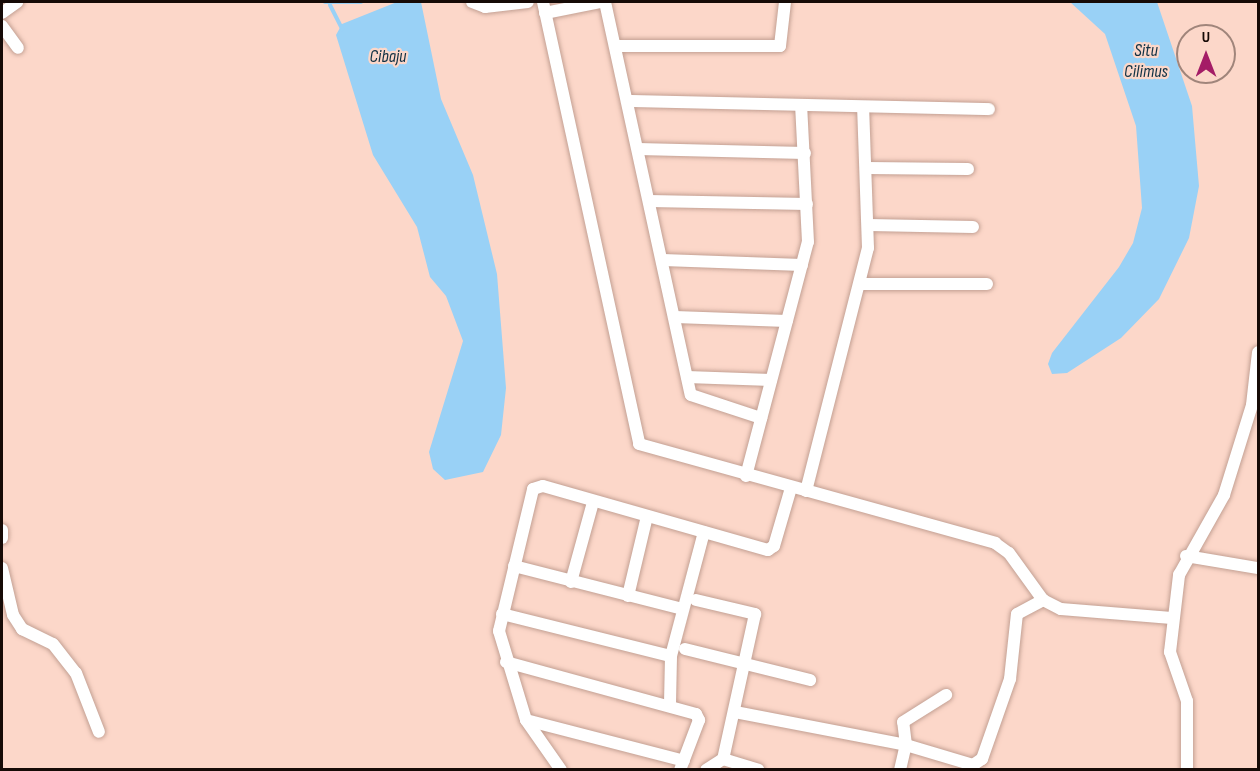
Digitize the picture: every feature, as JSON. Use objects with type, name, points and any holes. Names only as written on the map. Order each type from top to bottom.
[{"type":"street","points":[[2,13],[17,2]]},
{"type":"street","points":[[472,2],[485,7],[528,2]]},
{"type":"street","points":[[761,418],[697,399],[687,376],[615,46],[603,2],[544,7],[639,444],[746,476],[995,543],[1043,600],[1083,614],[1173,618]]},
{"type":"street","points":[[615,46],[780,46],[784,2]]},
{"type":"street","points":[[2,26],[18,48]]},
{"type":"street","points":[[627,101],[989,109]]},
{"type":"street","points":[[746,476],[802,265],[807,204],[801,105]]},
{"type":"street","points":[[806,491],[860,284],[868,225],[863,108]]},
{"type":"street","points":[[638,149],[805,153]]},
{"type":"street","points":[[866,168],[968,169]]},
{"type":"street","points":[[649,201],[807,204]]},
{"type":"street","points":[[868,225],[973,227]]},
{"type":"street","points":[[663,260],[802,265]]},
{"type":"street","points":[[860,284],[987,284]]},
{"type":"street","points":[[675,317],[787,321]]},
{"type":"street","points":[[1187,770],[1187,701],[1170,652],[1173,618],[1186,556],[1224,495],[1252,405],[1258,352]]},
{"type":"street","points":[[687,376],[771,380]]},
{"type":"street","points":[[561,770],[526,720],[506,662],[502,614],[533,489],[543,486],[768,550],[774,546],[791,488]]},
{"type":"street","points":[[572,582],[594,502]]},
{"type":"street","points":[[628,596],[647,516]]},
{"type":"street","points":[[2,530],[2,538]]},
{"type":"street","points":[[670,704],[671,656],[704,532]]},
{"type":"street","points":[[1186,556],[1258,568]]},
{"type":"street","points":[[514,566],[683,609]]},
{"type":"street","points":[[2,568],[14,615],[22,630],[53,644],[76,673],[99,732]]},
{"type":"street","points":[[696,600],[755,614],[723,759],[706,770]]},
{"type":"street","points":[[735,712],[906,745],[973,765],[982,759],[1010,679],[1017,614],[1043,600]]},
{"type":"street","points":[[502,614],[671,656]]},
{"type":"street","points":[[686,649],[810,680]]},
{"type":"street","points":[[506,662],[670,704],[699,720],[682,765],[526,720]]},
{"type":"street","points":[[900,770],[906,745],[903,722],[946,695]]},
{"type":"street","points":[[723,759],[754,769]]},
{"type":"water","name":"Cibaju","points":[[397,2],[421,2],[441,99],[473,175],[497,274],[506,388],[501,435],[483,472],[445,480],[433,469],[429,452],[463,341],[446,296],[430,277],[417,227],[373,155],[336,35],[342,24]]},
{"type":"water","name":"Situ Cilimus","points":[[1070,2],[1157,2],[1176,58],[1176,84],[1185,84],[1192,106],[1199,186],[1189,238],[1159,299],[1121,338],[1067,373],[1052,374],[1048,364],[1052,353],[1119,267],[1133,243],[1142,208],[1136,126],[1105,34]]},
{"type":"waterway","points":[[325,2],[361,2]]},
{"type":"waterway","points":[[330,5],[342,29]]}]
